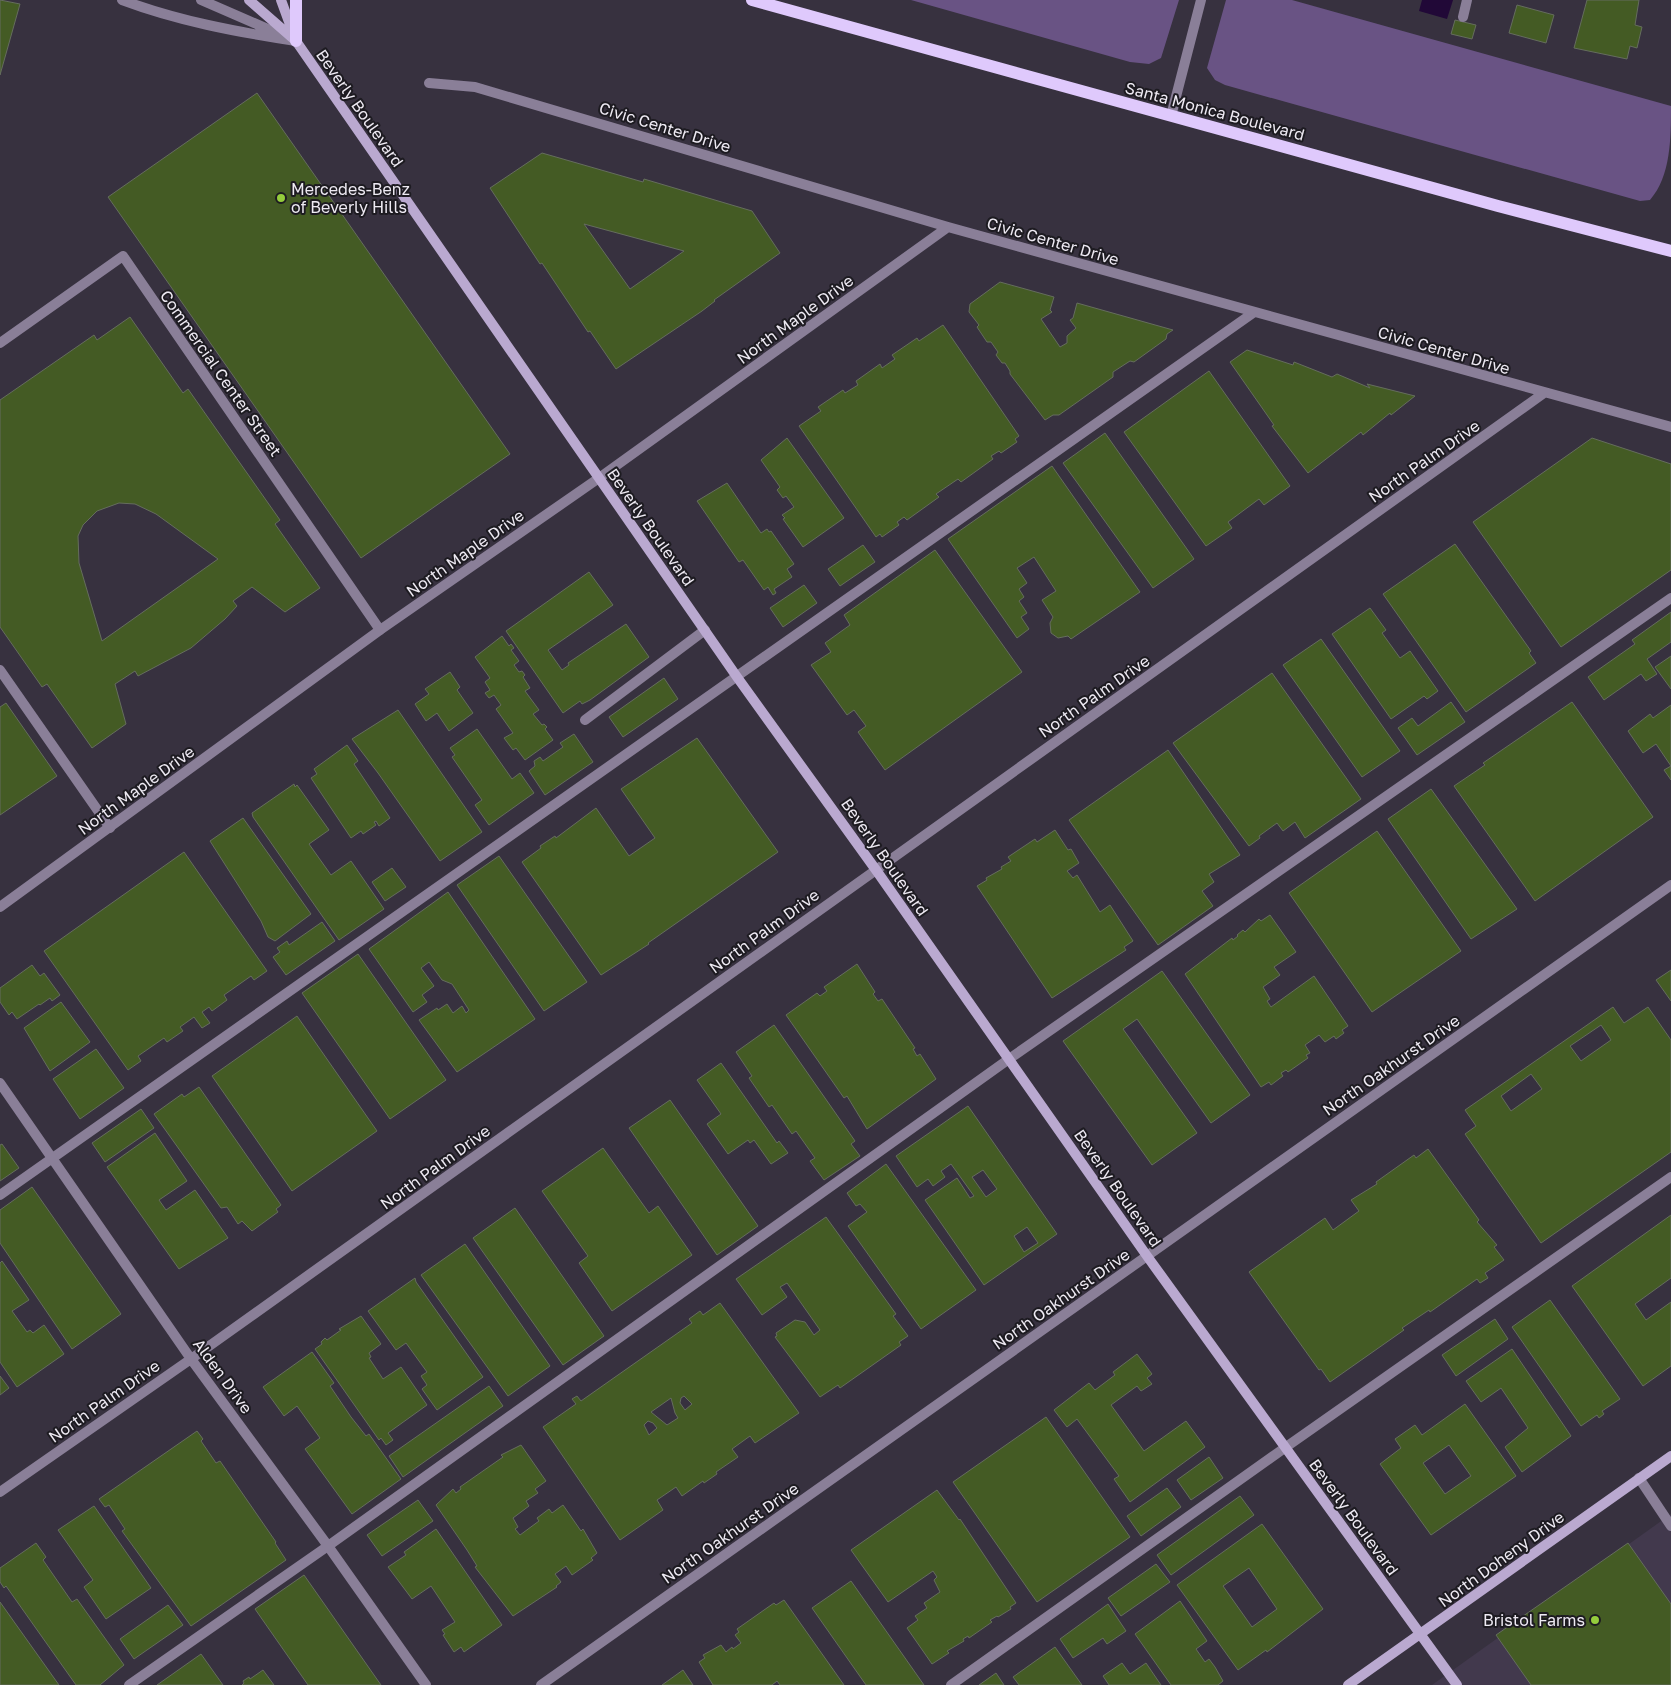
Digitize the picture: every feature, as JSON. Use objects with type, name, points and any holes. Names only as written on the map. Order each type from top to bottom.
[{"type":"main road","name":"Beverly Boulevard","points":[[249,0],[296,41],[737,677],[876,870],[1148,1256],[1457,1685]]},
{"type":"main road","name":"Beverly Boulevard","points":[[281,0],[296,41]]},
{"type":"main road","points":[[296,0],[296,41]]},
{"type":"main road","name":"Santa Monica Boulevard","points":[[752,0],[1171,116],[1670,249]]},
{"type":"main road","name":"North Doheny Drive","points":[[1348,1685],[1671,1456]]},
{"type":"street","points":[[122,0],[151,11],[216,28],[296,41]]},
{"type":"street","points":[[202,0],[296,41]]},
{"type":"street","points":[[1171,116],[1201,0]]},
{"type":"street","points":[[1463,17],[1467,0]]},
{"type":"street","name":"Civic Center Drive","points":[[429,83],[475,86],[948,227],[1253,313],[1671,427]]},
{"type":"street","name":"North Maple Drive","points":[[0,907],[380,630],[599,478],[948,227]]},
{"type":"street","name":"Commercial Center Street","points":[[0,343],[123,256],[380,630]]},
{"type":"street","points":[[0,1195],[1253,313]]},
{"type":"street","name":"North Palm Drive","points":[[0,1492],[192,1358],[1544,393]]},
{"type":"street","points":[[129,1685],[328,1546],[1009,1059],[1671,598]]},
{"type":"street","points":[[585,720],[705,630]]},
{"type":"street","points":[[0,670],[110,828]]},
{"type":"street","name":"North Oakhurst Drive","points":[[541,1685],[1671,885]]},
{"type":"street","name":"Alden Drive","points":[[0,1083],[192,1358],[426,1685]]},
{"type":"street","points":[[951,1685],[1671,1177]]},
{"type":"street","points":[[1639,1478],[1671,1526]]},
{"type":"shaded area","points":[[911,0],[1179,0],[1161,58],[1149,64],[1130,62]]},
{"type":"shaded area","points":[[1226,0],[1292,0],[1671,106],[1670,143],[1662,180],[1650,200],[1640,201],[1225,85],[1215,80],[1207,68]]},
{"type":"shaded area","points":[[1422,0],[1453,0],[1447,19],[1419,11]]},
{"type":"shaded area","name":"Bristol Farms","points":[[1671,1514],[1671,1685],[1432,1685]]},
{"type":"building","points":[[0,0],[20,4],[0,75]]},
{"type":"building","points":[[1587,0],[1639,0],[1635,25],[1642,27],[1637,48],[1630,46],[1627,59],[1574,48]]},
{"type":"building","points":[[1517,5],[1554,15],[1546,43],[1509,33]]},
{"type":"building","points":[[1455,20],[1476,25],[1472,39],[1451,34]]},
{"type":"building","points":[[257,93],[510,454],[361,558],[108,197]]},
{"type":"building","points":[[542,153],[643,182],[644,179],[752,211],[780,253],[714,300],[702,311],[616,369],[590,331],[588,332],[542,263],[540,264],[490,188]],"holes":[[[584,224],[684,251],[630,289]]]},
{"type":"building","points":[[1000,282],[1054,297],[1050,310],[1052,312],[1041,319],[1060,347],[1067,343],[1067,336],[1076,328],[1070,320],[1073,318],[1077,303],[1173,330],[1167,334],[1166,339],[1134,362],[1130,361],[1113,372],[1113,377],[1059,415],[1053,415],[1045,420],[1010,374],[1005,363],[1002,363],[996,355],[998,352],[991,342],[987,342],[977,327],[979,325],[969,312],[970,304]]},
{"type":"building","points":[[130,317],[183,393],[188,389],[280,520],[275,524],[320,588],[285,612],[252,587],[233,601],[237,606],[225,619],[191,648],[138,676],[135,671],[115,684],[126,724],[92,748],[47,684],[42,687],[0,627],[0,400],[94,335],[97,340]],"holes":[[[119,503],[135,504],[156,514],[218,559],[102,641],[79,563],[78,536],[83,525],[97,511]]]},
{"type":"building","points":[[943,325],[1019,436],[1015,439],[1017,442],[1001,453],[999,451],[991,456],[993,459],[961,482],[958,479],[936,494],[939,497],[907,520],[904,517],[897,522],[899,525],[882,537],[880,534],[876,537],[799,426],[821,411],[818,407],[843,390],[845,393],[858,385],[856,381],[880,364],[882,368],[895,359],[892,355],[917,338],[919,341]]},
{"type":"building","points":[[1247,350],[1293,365],[1294,362],[1332,377],[1337,374],[1370,388],[1367,384],[1415,396],[1363,435],[1361,432],[1308,473],[1272,426],[1274,425],[1230,362]]},
{"type":"building","points":[[1209,371],[1290,486],[1264,505],[1259,499],[1228,522],[1232,528],[1206,546],[1124,432]]},
{"type":"building","points":[[1105,433],[1194,559],[1153,588],[1063,463]]},
{"type":"building","points":[[787,438],[844,518],[803,547],[782,515],[794,507],[786,496],[783,498],[777,490],[780,487],[761,460]]},
{"type":"building","points":[[1592,438],[1671,464],[1671,570],[1561,647],[1473,522]]},
{"type":"building","points":[[1052,466],[1140,592],[1071,639],[1068,636],[1058,638],[1051,633],[1050,623],[1053,617],[1042,600],[1056,591],[1034,557],[1017,568],[1027,583],[1019,589],[1024,597],[1019,601],[1027,613],[1021,617],[1029,629],[1017,638],[948,539]]},
{"type":"building","points":[[727,483],[761,533],[767,529],[769,532],[771,531],[794,564],[787,569],[792,577],[774,589],[776,593],[773,595],[768,587],[764,590],[743,560],[739,562],[697,501]]},
{"type":"building","points":[[1455,544],[1531,651],[1529,653],[1536,663],[1466,712],[1383,594]]},
{"type":"building","points":[[863,545],[875,562],[840,586],[828,569]]},
{"type":"building","points":[[935,550],[1022,672],[885,770],[858,732],[866,726],[854,710],[847,715],[811,665],[831,652],[825,643],[850,625],[844,615]]},
{"type":"building","points":[[589,572],[613,605],[548,650],[562,670],[569,665],[568,663],[626,624],[649,657],[590,700],[582,704],[580,701],[563,713],[506,631]]},
{"type":"building","points":[[804,585],[817,603],[783,627],[770,608]]},
{"type":"building","points":[[1370,608],[1386,630],[1382,633],[1400,658],[1410,651],[1438,691],[1427,699],[1424,696],[1391,719],[1332,634]]},
{"type":"building","points":[[1671,612],[1671,642],[1647,659],[1657,674],[1646,681],[1641,674],[1604,700],[1588,677],[1635,644],[1632,640]]},
{"type":"building","points":[[502,636],[509,646],[511,644],[514,648],[511,650],[519,661],[514,665],[519,672],[522,671],[525,675],[523,677],[530,688],[525,691],[539,710],[533,714],[542,725],[544,724],[547,727],[545,729],[553,740],[525,760],[516,748],[513,750],[504,738],[513,733],[496,709],[501,705],[494,695],[489,698],[485,693],[490,690],[485,682],[490,678],[475,657]]},
{"type":"building","points":[[1321,639],[1400,751],[1362,777],[1283,665]]},
{"type":"building","points":[[1671,656],[1671,689],[1655,667]]},
{"type":"building","points":[[450,672],[460,687],[457,690],[473,713],[449,731],[437,713],[426,721],[415,704],[429,694],[425,689]]},
{"type":"building","points":[[1272,673],[1361,799],[1305,838],[1295,822],[1283,831],[1277,823],[1249,846],[1173,743]]},
{"type":"building","points":[[664,678],[678,699],[623,737],[609,717]]},
{"type":"building","points":[[1451,702],[1465,722],[1417,755],[1398,728],[1412,718],[1418,726]]},
{"type":"building","points":[[1572,702],[1653,817],[1535,901],[1454,786],[1485,765],[1483,763]]},
{"type":"building","points":[[6,703],[57,776],[0,815],[0,707]]},
{"type":"building","points":[[1671,705],[1671,766],[1656,744],[1643,753],[1628,731],[1650,714],[1653,718]]},
{"type":"building","points":[[398,710],[482,832],[440,861],[352,739]]},
{"type":"building","points":[[477,729],[512,779],[520,773],[534,793],[489,825],[475,805],[482,800],[452,757],[455,755],[450,748]]},
{"type":"building","points":[[574,734],[593,762],[545,795],[529,771],[535,766],[534,761],[540,757],[543,761],[563,747],[560,743]]},
{"type":"building","points":[[697,738],[778,852],[649,944],[601,975],[522,862],[541,848],[540,846],[555,836],[556,838],[596,808],[629,856],[655,838],[621,789]]},
{"type":"building","points":[[347,745],[358,761],[354,764],[390,818],[379,826],[376,821],[374,822],[376,825],[363,834],[361,831],[351,838],[311,778],[317,774],[314,769]]},
{"type":"building","points":[[1168,750],[1240,855],[1209,874],[1214,882],[1202,891],[1213,906],[1158,945],[1069,820]]},
{"type":"building","points":[[1671,766],[1671,780],[1664,770]]},
{"type":"building","points":[[294,784],[295,787],[297,785],[329,830],[309,844],[331,875],[351,861],[384,909],[339,940],[253,817],[252,813]]},
{"type":"building","points":[[1431,789],[1517,909],[1471,939],[1388,819]]},
{"type":"building","points":[[243,818],[311,914],[275,941],[268,937],[261,921],[210,841]]},
{"type":"building","points":[[1055,830],[1068,850],[1071,849],[1079,863],[1067,871],[1073,878],[1077,875],[1100,912],[1110,905],[1133,941],[1124,947],[1126,950],[1052,998],[977,886],[1011,861],[1008,857],[1035,839],[1037,842]]},
{"type":"building","points":[[1377,831],[1461,951],[1372,1012],[1289,893]]},
{"type":"building","points":[[184,852],[267,971],[254,980],[251,976],[224,995],[227,1000],[212,1011],[209,1007],[202,1012],[210,1023],[202,1028],[194,1017],[180,1027],[183,1031],[167,1042],[164,1038],[138,1056],[141,1061],[128,1070],[44,951]]},
{"type":"building","points":[[499,856],[587,982],[544,1011],[457,885]]},
{"type":"building","points":[[392,868],[406,887],[385,901],[372,882]]},
{"type":"building","points":[[448,892],[535,1019],[457,1072],[419,1020],[447,1004],[453,1013],[462,1006],[466,1013],[469,1010],[452,984],[442,980],[429,962],[421,968],[434,986],[422,995],[427,1002],[413,1012],[369,949]]},
{"type":"building","points":[[1270,915],[1296,952],[1274,967],[1280,975],[1263,987],[1270,999],[1267,1001],[1271,1007],[1314,976],[1348,1026],[1342,1030],[1344,1033],[1336,1039],[1334,1036],[1325,1042],[1319,1035],[1305,1045],[1310,1053],[1306,1055],[1308,1058],[1288,1072],[1286,1070],[1281,1073],[1283,1076],[1271,1085],[1269,1082],[1261,1087],[1185,974],[1232,938],[1233,940],[1243,930],[1245,932],[1259,919],[1261,921]]},
{"type":"building","points":[[322,922],[335,941],[286,975],[273,957],[280,952],[277,948],[287,941],[289,945]]},
{"type":"building","points":[[358,954],[446,1080],[390,1119],[302,993]]},
{"type":"building","points":[[857,964],[875,992],[873,994],[878,1001],[882,999],[915,1048],[913,1049],[917,1056],[920,1054],[936,1079],[867,1129],[847,1096],[844,1098],[786,1015],[817,993],[820,996],[827,991],[824,987]]},
{"type":"building","points":[[32,965],[40,976],[44,973],[60,995],[52,1001],[50,998],[39,1004],[17,1019],[12,1012],[9,1015],[0,1002],[0,988]]},
{"type":"building","points":[[1671,970],[1671,1001],[1656,980]]},
{"type":"building","points":[[1162,971],[1250,1095],[1211,1123],[1137,1019],[1123,1029],[1197,1133],[1152,1165],[1063,1041]]},
{"type":"building","points":[[61,1002],[90,1042],[50,1071],[24,1028]]},
{"type":"building","points":[[1613,1007],[1624,1023],[1648,1007],[1671,1040],[1671,1152],[1541,1243],[1465,1134],[1476,1126],[1465,1110]],"holes":[[[1601,1025],[1611,1040],[1581,1061],[1570,1046]],[[1531,1074],[1542,1089],[1511,1111],[1501,1096]]]},
{"type":"building","points":[[297,1016],[377,1131],[292,1191],[212,1076]]},
{"type":"building","points":[[774,1025],[855,1141],[851,1144],[860,1156],[824,1180],[810,1161],[815,1158],[796,1131],[792,1134],[772,1105],[769,1107],[749,1078],[752,1076],[736,1052]]},
{"type":"building","points":[[96,1049],[124,1088],[80,1119],[53,1079]]},
{"type":"building","points":[[721,1063],[777,1143],[779,1141],[788,1153],[771,1164],[754,1140],[750,1143],[748,1140],[728,1154],[707,1124],[721,1114],[697,1080]]},
{"type":"building","points":[[199,1087],[281,1205],[276,1209],[278,1212],[252,1231],[242,1221],[238,1224],[227,1207],[221,1208],[154,1114],[182,1094],[184,1097]]},
{"type":"building","points":[[670,1100],[758,1226],[717,1255],[629,1128]]},
{"type":"building","points":[[968,1106],[1057,1234],[984,1285],[925,1200],[957,1178],[970,1198],[974,1196],[951,1164],[941,1171],[945,1177],[933,1186],[928,1179],[917,1187],[896,1156]],"holes":[[[983,1170],[997,1189],[986,1197],[972,1177]],[[1027,1227],[1038,1243],[1024,1252],[1014,1236]]]},
{"type":"building","points":[[141,1109],[154,1128],[105,1162],[92,1143]]},
{"type":"building","points":[[155,1133],[187,1181],[159,1200],[166,1210],[195,1190],[228,1238],[179,1269],[107,1167]]},
{"type":"building","points":[[2,1144],[19,1168],[0,1181],[0,1145]]},
{"type":"building","points":[[603,1148],[649,1213],[658,1206],[692,1255],[612,1311],[579,1263],[588,1256],[542,1191]]},
{"type":"building","points":[[1428,1149],[1479,1220],[1477,1222],[1497,1245],[1494,1247],[1504,1260],[1485,1273],[1488,1278],[1480,1283],[1477,1279],[1430,1312],[1429,1310],[1330,1382],[1321,1369],[1319,1370],[1249,1272],[1325,1218],[1333,1230],[1359,1211],[1351,1200],[1377,1184],[1376,1182],[1414,1155],[1416,1158]]},
{"type":"building","points":[[886,1164],[976,1290],[921,1329],[848,1226],[867,1212],[860,1204],[856,1206],[847,1193]]},
{"type":"building","points":[[32,1187],[121,1314],[72,1349],[0,1243],[0,1210]]},
{"type":"building","points":[[515,1208],[604,1336],[563,1365],[473,1238]]},
{"type":"building","points":[[1671,1215],[1671,1278],[1635,1304],[1646,1320],[1671,1302],[1671,1366],[1643,1386],[1572,1286]]},
{"type":"building","points":[[826,1217],[896,1314],[893,1316],[908,1336],[899,1342],[901,1345],[840,1388],[838,1385],[820,1397],[775,1337],[777,1336],[776,1333],[795,1320],[805,1322],[814,1335],[820,1330],[787,1283],[780,1287],[787,1297],[762,1315],[736,1279]]},
{"type":"building","points":[[465,1244],[550,1366],[508,1396],[421,1275]]},
{"type":"building","points":[[2,1261],[29,1300],[12,1311],[27,1332],[30,1330],[33,1333],[44,1325],[64,1354],[17,1387],[0,1362],[0,1263]]},
{"type":"building","points":[[415,1278],[483,1377],[437,1410],[422,1389],[427,1385],[421,1376],[427,1372],[406,1343],[396,1350],[368,1311]]},
{"type":"building","points":[[1550,1300],[1620,1399],[1602,1411],[1604,1414],[1599,1418],[1597,1415],[1581,1426],[1512,1327]]},
{"type":"building","points":[[720,1303],[799,1413],[755,1443],[750,1436],[732,1449],[738,1457],[704,1483],[703,1481],[682,1496],[676,1487],[657,1500],[663,1510],[620,1540],[543,1427],[576,1404],[572,1399],[577,1396],[581,1401],[692,1323],[689,1319],[700,1311],[703,1315]],"holes":[[[684,1396],[692,1404],[685,1410],[680,1403],[681,1398]],[[671,1398],[678,1418],[667,1425],[651,1412]],[[648,1421],[657,1428],[649,1435],[644,1425]]]},
{"type":"building","points":[[361,1316],[381,1344],[369,1353],[371,1357],[369,1358],[383,1379],[401,1367],[427,1405],[388,1433],[393,1440],[386,1445],[381,1438],[379,1440],[315,1349],[322,1344],[321,1342],[325,1338],[327,1340],[341,1330],[339,1329]]},
{"type":"building","points":[[1495,1319],[1508,1339],[1456,1376],[1442,1355]]},
{"type":"building","points":[[1512,1349],[1571,1436],[1522,1472],[1505,1447],[1528,1428],[1501,1388],[1481,1402],[1466,1381]]},
{"type":"building","points":[[312,1352],[334,1383],[330,1386],[351,1417],[366,1436],[369,1434],[401,1479],[352,1514],[305,1449],[320,1438],[297,1406],[284,1416],[263,1387]]},
{"type":"building","points":[[1137,1354],[1152,1374],[1147,1378],[1152,1384],[1141,1391],[1137,1386],[1111,1405],[1144,1451],[1186,1421],[1205,1447],[1130,1502],[1114,1479],[1119,1476],[1077,1419],[1067,1427],[1054,1410],[1089,1383],[1095,1390],[1115,1375],[1113,1372]]},
{"type":"building","points":[[0,1376],[9,1388],[0,1395]]},
{"type":"building","points":[[489,1386],[503,1406],[403,1477],[389,1456]]},
{"type":"building","points":[[1465,1404],[1516,1476],[1431,1535],[1380,1464],[1401,1448],[1395,1439],[1415,1425],[1422,1435]],"holes":[[[1449,1445],[1471,1476],[1445,1494],[1423,1463]]]},
{"type":"building","points":[[1046,1417],[1130,1537],[1037,1602],[953,1482]]},
{"type":"building","points":[[197,1431],[203,1439],[201,1441],[216,1463],[220,1461],[276,1542],[286,1560],[191,1626],[122,1531],[125,1529],[109,1505],[105,1507],[99,1499]]},
{"type":"building","points":[[521,1445],[546,1481],[535,1489],[538,1493],[526,1501],[529,1506],[513,1518],[518,1527],[515,1529],[520,1535],[539,1521],[537,1518],[549,1509],[552,1513],[563,1505],[581,1531],[583,1529],[597,1553],[591,1558],[593,1560],[572,1575],[566,1566],[555,1574],[561,1582],[557,1587],[513,1616],[475,1567],[477,1566],[467,1550],[436,1505],[453,1489],[456,1493],[461,1489],[460,1487],[503,1457],[501,1455]]},
{"type":"building","points":[[1209,1457],[1223,1478],[1191,1500],[1177,1480]]},
{"type":"building","points":[[1167,1488],[1181,1507],[1141,1536],[1127,1516]]},
{"type":"building","points":[[937,1490],[960,1519],[1016,1603],[1010,1607],[1011,1609],[990,1620],[992,1622],[969,1638],[968,1636],[963,1639],[964,1641],[947,1651],[949,1653],[932,1664],[907,1628],[918,1620],[915,1616],[927,1608],[924,1603],[940,1592],[934,1580],[937,1577],[933,1571],[888,1602],[851,1550]]},
{"type":"building","points":[[1240,1496],[1254,1515],[1171,1575],[1157,1555]]},
{"type":"building","points":[[418,1500],[433,1521],[382,1556],[367,1535]]},
{"type":"building","points":[[94,1506],[151,1588],[106,1619],[84,1587],[93,1580],[58,1530]]},
{"type":"building","points":[[1262,1524],[1323,1609],[1267,1652],[1266,1650],[1238,1670],[1177,1585]],"holes":[[[1249,1568],[1277,1609],[1252,1627],[1223,1586]]]},
{"type":"building","points":[[436,1529],[502,1625],[464,1652],[461,1647],[454,1652],[443,1635],[445,1634],[442,1630],[455,1622],[431,1586],[412,1599],[388,1567],[406,1555],[404,1552]]},
{"type":"building","points":[[36,1543],[46,1557],[43,1560],[72,1602],[77,1599],[124,1665],[100,1685],[76,1685],[6,1586],[4,1588],[0,1582],[0,1568]]},
{"type":"building","name":"Bristol Farms","points":[[1628,1543],[1671,1604],[1671,1685],[1531,1685],[1496,1635]]},
{"type":"building","points":[[1156,1564],[1170,1582],[1121,1616],[1108,1598]]},
{"type":"building","points":[[304,1575],[381,1685],[308,1685],[255,1609]]},
{"type":"building","points":[[851,1581],[924,1685],[866,1685],[812,1608]]},
{"type":"building","points":[[784,1600],[844,1685],[780,1685],[777,1681],[772,1685],[713,1685],[699,1662],[705,1658],[703,1655],[721,1645],[726,1652],[732,1647],[733,1649],[741,1643],[735,1635],[739,1632],[737,1629],[774,1603],[776,1605]]},
{"type":"building","points":[[1180,1601],[1207,1641],[1196,1649],[1205,1662],[1209,1659],[1215,1667],[1223,1681],[1218,1685],[1171,1685],[1135,1634]]},
{"type":"building","points":[[0,1602],[59,1685],[0,1685]]},
{"type":"building","points":[[1108,1604],[1126,1631],[1107,1644],[1103,1638],[1073,1658],[1060,1639]]},
{"type":"building","points":[[168,1605],[183,1625],[134,1659],[120,1639]]},
{"type":"building","points":[[1055,1647],[1082,1685],[1019,1685],[1013,1677]]},
{"type":"building","points":[[201,1654],[223,1685],[157,1685]]},
{"type":"building","points":[[1122,1663],[1130,1674],[1146,1663],[1161,1685],[1109,1685],[1103,1676]]},
{"type":"building","points":[[263,1670],[274,1685],[242,1685],[243,1681],[249,1677],[250,1679]]},
{"type":"building","points":[[683,1670],[693,1685],[662,1685]]},
{"type":"building","points":[[996,1673],[1004,1685],[979,1685]]},
{"type":"place","name":"Mercedes-Benz of Beverly Hills","points":[[281,198]]},
{"type":"place","name":"Bristol Farms","points":[[1595,1620]]}]
